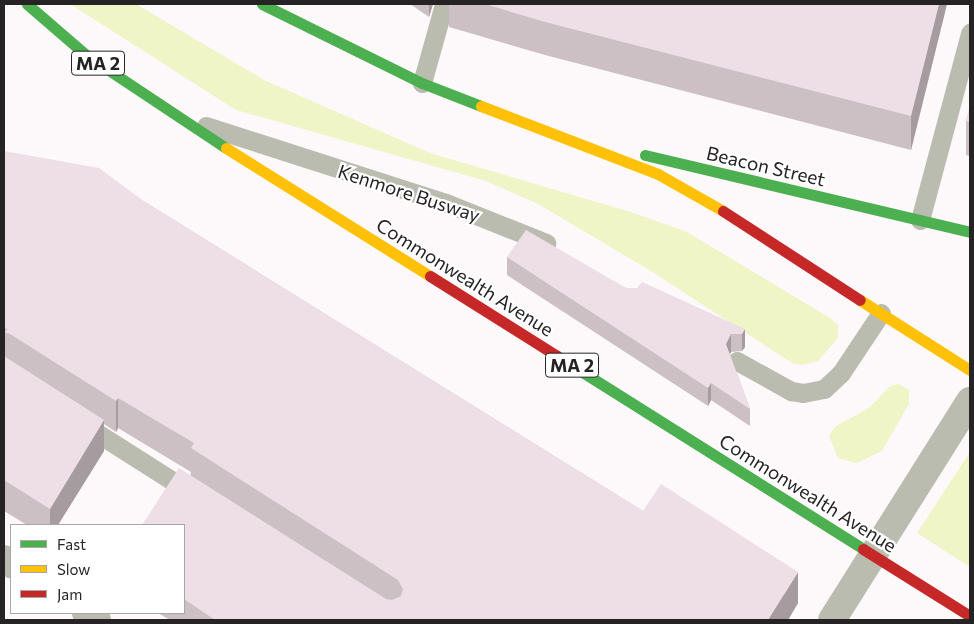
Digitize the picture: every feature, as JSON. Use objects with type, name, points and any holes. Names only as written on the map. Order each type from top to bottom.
[{"type":"main road","name":"Commonwealth Avenue","points":[[27,4],[86,55],[174,115],[970,616]]},
{"type":"main road","points":[[262,4],[422,83],[668,179],[970,370]]},
{"type":"main road","name":"Beacon Street","points":[[553,134],[970,232]]},
{"type":"street","points":[[832,620],[970,401]]},
{"type":"lane","points":[[422,83],[444,4]]},
{"type":"lane","points":[[920,220],[970,33]]},
{"type":"lane","name":"Kenmore Busway","points":[[174,115],[474,212],[560,251]]},
{"type":"lane","points":[[737,361],[791,391],[803,393],[824,389],[841,373],[881,314]]},
{"type":"lane","points":[[69,416],[209,504]]},
{"type":"lane","points":[[165,500],[176,483]]},
{"type":"green space","points":[[70,4],[136,4],[264,80],[430,153],[631,212],[687,232],[830,318],[838,325],[838,338],[818,361],[802,365],[792,363],[651,271],[538,204],[486,181],[236,110]]},
{"type":"green space","points":[[899,384],[909,390],[909,404],[882,451],[857,463],[838,458],[829,436],[836,426],[869,408],[890,386]]},
{"type":"green space","points":[[970,452],[970,567],[917,533]]},
{"type":"building","points":[[485,4],[939,4],[911,116],[545,22]]},
{"type":"building","points":[[970,107],[970,122],[966,121]]},
{"type":"building","points":[[4,151],[99,168],[145,202],[643,511],[661,484],[798,572],[768,620],[215,620],[185,600],[185,524],[143,524],[179,468],[386,599],[392,600],[401,596],[403,589],[398,580],[191,448],[194,443],[118,398],[116,401],[4,332],[8,330],[4,327]]},
{"type":"building","points":[[526,230],[626,288],[637,288],[642,282],[745,329],[742,334],[731,334],[726,344],[750,409],[711,383],[708,388],[507,257]]},
{"type":"building","points":[[4,356],[104,420],[50,509],[4,480]]},
{"type":"traffic: fast","points":[[27,4],[86,55],[226,148]]},
{"type":"traffic: fast","points":[[262,4],[422,83],[481,106]]},
{"type":"traffic: fast","points":[[645,155],[970,232]]},
{"type":"traffic: fast","points":[[557,356],[863,549]]},
{"type":"traffic: slow","points":[[481,106],[658,174],[723,211]]},
{"type":"traffic: slow","points":[[226,148],[430,276]]},
{"type":"traffic: slow","points":[[860,300],[970,370]]},
{"type":"traffic: jam","points":[[723,211],[860,300]]},
{"type":"traffic: jam","points":[[430,276],[557,356]]},
{"type":"traffic: jam","points":[[863,549],[970,616]]}]
